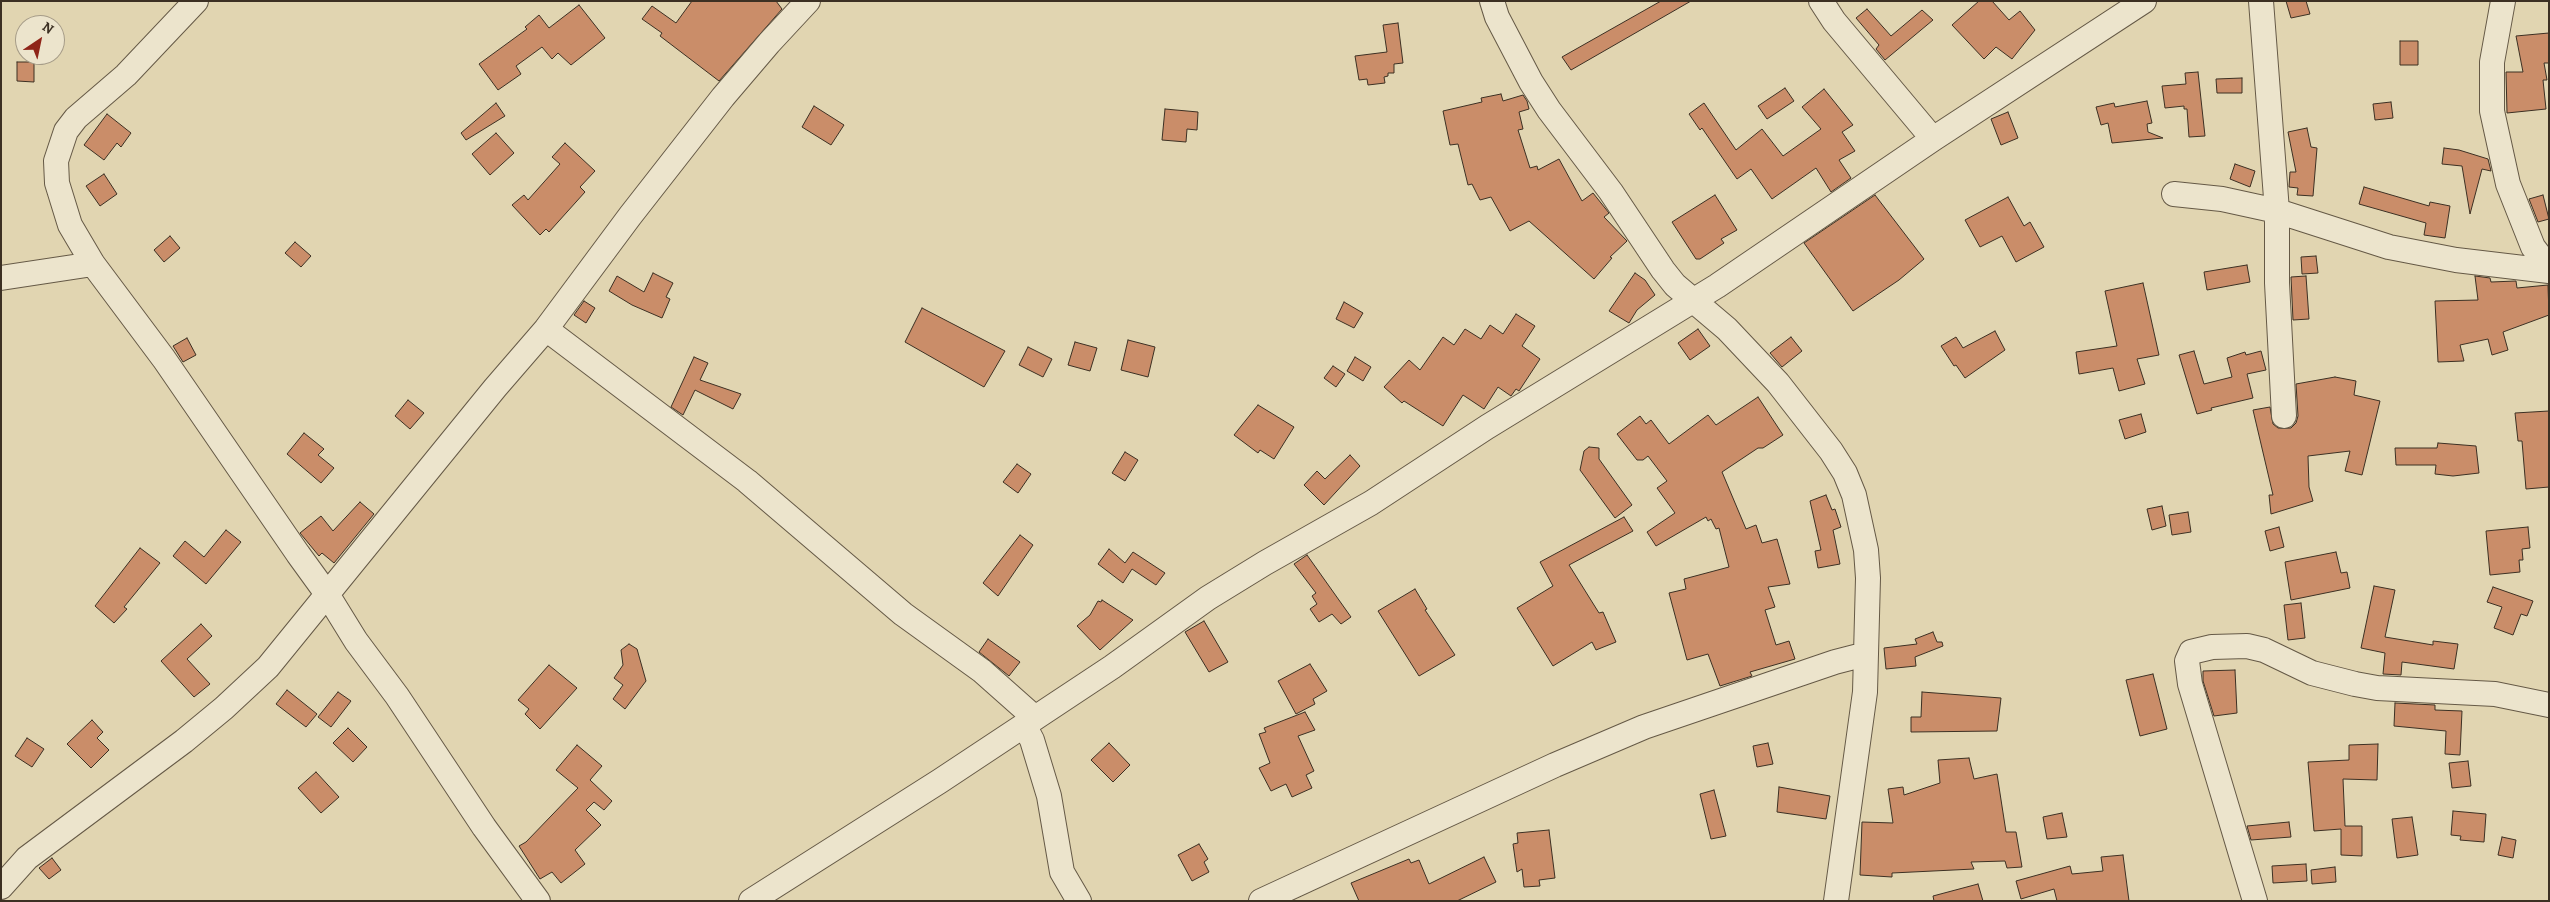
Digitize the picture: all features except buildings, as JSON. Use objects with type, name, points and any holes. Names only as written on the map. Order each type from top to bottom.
[{"type":"street","points":[[196,1],[126,75],[76,118],[66,131],[56,161],[57,183],[70,225],[93,264],[164,359],[327,594],[356,641],[397,696],[484,827],[538,901]]},
{"type":"street","points":[[1,887],[27,858],[146,770],[224,708],[268,668],[495,388],[546,329],[630,216],[723,97],[808,1]]},
{"type":"street","points":[[1492,1],[1515,54],[1549,110],[1611,192],[1669,278],[1727,329],[1778,382],[1812,424],[1844,473],[1854,495],[1866,550],[1868,578],[1866,654],[1861,734],[1836,901]]},
{"type":"street","points":[[1821,1],[1834,21],[1932,139]]},
{"type":"street","points":[[751,901],[1030,722],[1208,598],[1265,563],[1371,503],[1487,427],[1693,301],[1932,139],[2144,1]]},
{"type":"street","points":[[2261,1],[2277,211],[2277,283],[2284,416]]},
{"type":"street","points":[[2503,1],[2492,62],[2492,110],[2508,184],[2533,246],[2549,270]]},
{"type":"street","points":[[2174,194],[2222,199],[2277,211],[2389,247],[2456,260],[2549,270]]},
{"type":"street","points":[[1,278],[93,264]]},
{"type":"street","points":[[546,329],[747,481],[903,614],[982,671],[1030,722],[1032,740],[1049,796],[1062,872],[1079,901]]},
{"type":"street","points":[[2255,901],[2190,684],[2187,661],[2191,652],[2212,647],[2247,646],[2264,650],[2312,673],[2355,684],[2377,688],[2495,694],[2549,705]]},
{"type":"street","points":[[1261,901],[1555,765],[1644,727],[1835,662],[1866,654]]}]
